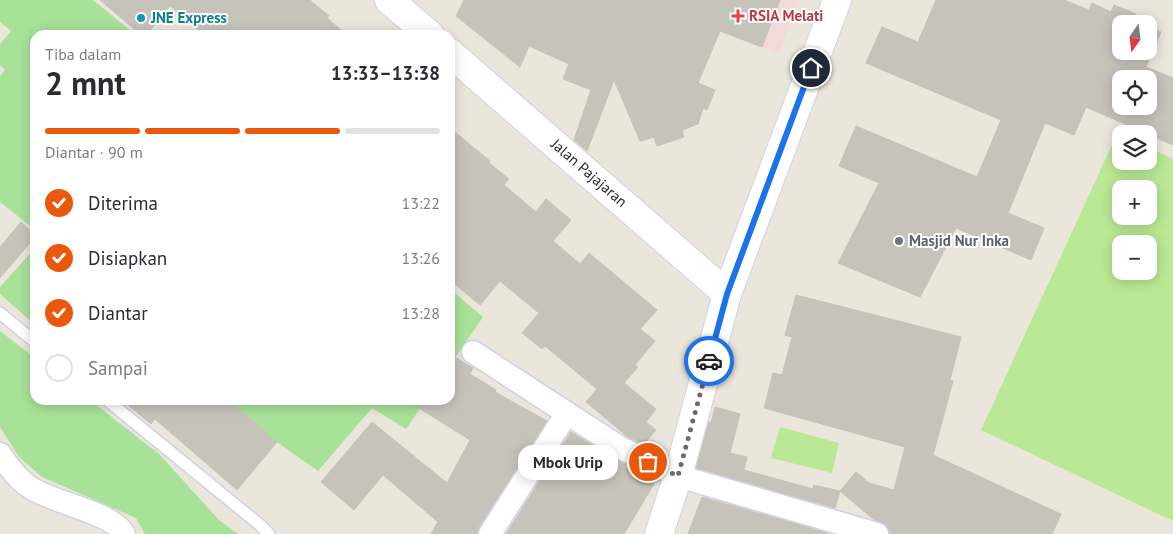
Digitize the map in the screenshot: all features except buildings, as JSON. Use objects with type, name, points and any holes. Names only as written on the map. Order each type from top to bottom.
[{"type":"street","points":[[389,0],[424,30]]},
{"type":"street","points":[[658,534],[678,476],[727,294],[837,0]]},
{"type":"street","name":"Jalan Pajajaran","points":[[455,57],[727,294]]},
{"type":"street","points":[[473,352],[619,447],[678,476],[877,534]]},
{"type":"street","points":[[490,534],[567,413]]},
{"type":"street","points":[[0,454],[21,480],[32,489],[111,521],[124,534]]},
{"type":"lane","points":[[0,313],[30,338]]},
{"type":"lane","points":[[113,405],[269,534]]},
{"type":"shaded area","name":"RSIA Melati","points":[[643,0],[792,0],[798,2],[779,54]]},
{"type":"green space","points":[[0,0],[93,0],[130,30],[30,30],[30,226],[0,202],[0,76],[5,70],[0,65],[0,44],[11,31],[0,22]]},
{"type":"green space","points":[[1112,145],[1112,170],[1157,170],[1157,152],[1173,159],[1173,521],[981,430]]},
{"type":"green space","points":[[30,254],[30,321],[0,294],[0,287]]},
{"type":"green space","points":[[455,293],[483,317],[455,358]]},
{"type":"green space","points":[[0,331],[30,354],[30,405],[96,405],[159,454],[219,520],[238,534],[145,534],[136,518],[42,477],[19,457],[0,427]]},
{"type":"green space","points":[[235,405],[423,405],[406,429],[372,408],[318,471],[277,442]]},
{"type":"green space","points":[[780,427],[839,443],[832,473],[771,458]]},
{"type":"way so far","points":[[648,462],[678,476],[709,361]]},
{"type":"place","name":"RSIA Melati","points":[[738,16]]},
{"type":"place","name":"JNE Express","points":[[141,18]]},
{"type":"place","name":"Masjid Nur Inka","points":[[899,241]]},
{"type":"place","name":"Mbok Urip","points":[[648,462]]},
{"type":"route","points":[[709,361],[727,294],[811,68]]}]
